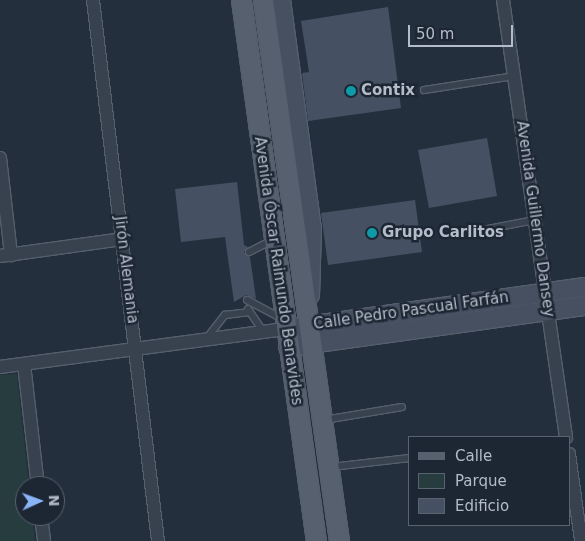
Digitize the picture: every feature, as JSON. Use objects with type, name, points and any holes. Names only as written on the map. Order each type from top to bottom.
[{"type":"main road","name":"Avenida Óscar Raimundo Benavides","points":[[241,0],[316,541]]},
{"type":"main road","name":"Avenida Óscar Raimundo Benavides","points":[[263,0],[339,541]]},
{"type":"main road","name":"Avenida Óscar Raimundo Benavides","points":[[281,0],[312,228],[310,335]]},
{"type":"main road","name":"Calle Pedro Pascual Farfán","points":[[310,335],[546,292],[585,287]]},
{"type":"main road","name":"Calle Pedro Pascual Farfán","points":[[286,332],[310,335],[549,312],[585,306]]},
{"type":"street","name":"Jirón Alemania","points":[[93,0],[158,541]]},
{"type":"street","name":"Avenida Guillermo Dansey","points":[[504,0],[566,436]]},
{"type":"street","points":[[0,158],[6,255],[122,239]]},
{"type":"street","name":"Calle Pedro Pascual Farfán","points":[[0,367],[264,332],[286,332]]},
{"type":"street","points":[[24,364],[37,476]]},
{"type":"street","points":[[570,461],[581,541]]},
{"type":"street","points":[[42,526],[44,541]]},
{"type":"lane","points":[[424,90],[514,76]]},
{"type":"lane","points":[[462,234],[535,220]]},
{"type":"lane","points":[[249,252],[274,239]]},
{"type":"lane","points":[[264,332],[248,312],[246,300],[286,332]]},
{"type":"lane","points":[[205,340],[225,315],[248,312]]},
{"type":"lane","points":[[322,420],[402,407]]},
{"type":"lane","points":[[329,468],[408,458]]},
{"type":"green space","points":[[17,374],[28,476],[15,476],[15,526],[33,526],[35,541],[0,541],[0,375]]},
{"type":"building","points":[[388,7],[401,108],[308,121],[302,73],[309,72],[301,21]]},
{"type":"building","points":[[487,138],[497,196],[429,208],[418,150]]},
{"type":"building","points":[[237,182],[244,245],[248,247],[244,252],[250,257],[256,299],[246,295],[234,302],[225,237],[181,242],[175,189]]},
{"type":"building","name":"Grupo Carlitos","points":[[415,200],[422,252],[328,265],[321,213]]},
{"type":"place","name":"Contix","points":[[351,91]]},
{"type":"place","name":"Grupo Carlitos","points":[[372,233]]}]
